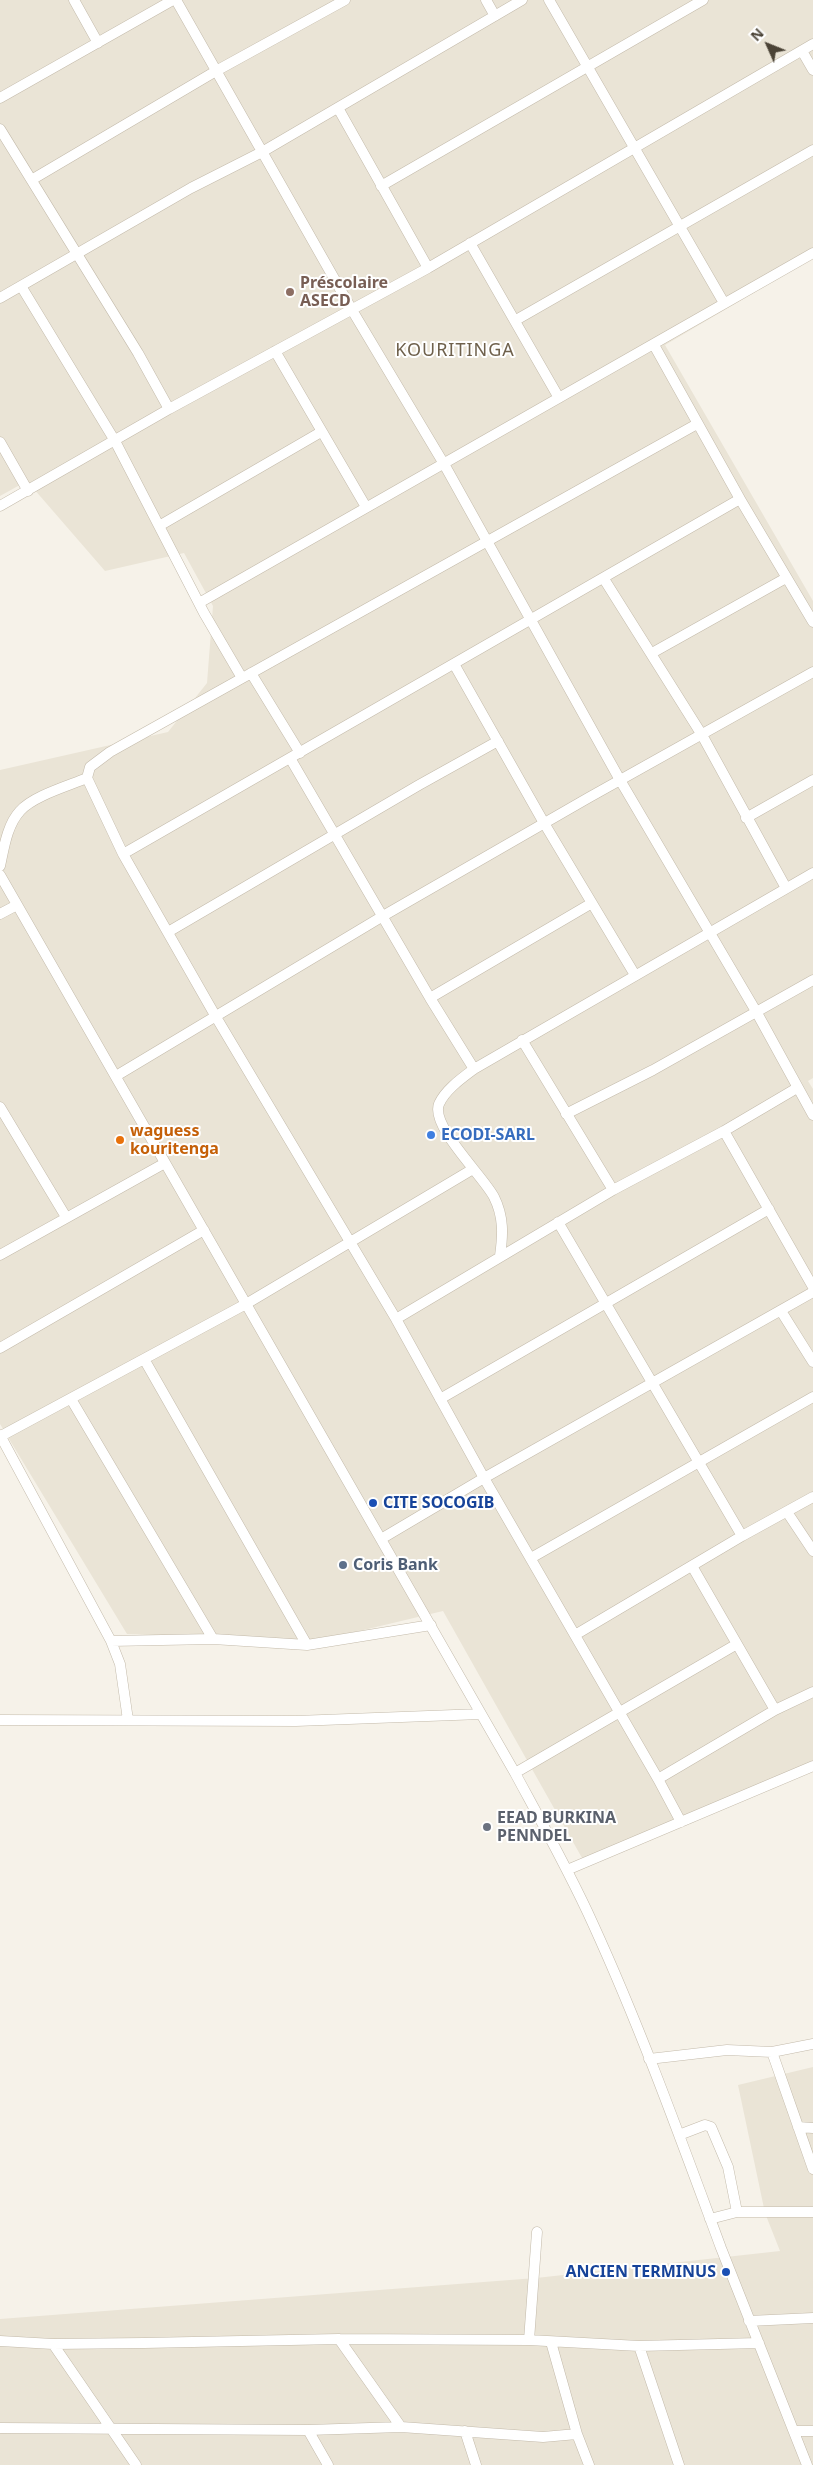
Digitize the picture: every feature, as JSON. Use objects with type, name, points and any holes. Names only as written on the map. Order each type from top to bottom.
[{"type":"street","points":[[74,0],[98,43]]},
{"type":"street","points":[[0,98],[174,0],[352,310],[444,464],[620,780],[757,1013],[813,1115]]},
{"type":"street","points":[[33,179],[216,71],[344,0]]},
{"type":"street","points":[[486,0],[495,16]]},
{"type":"street","points":[[0,298],[191,188],[262,152],[522,0]]},
{"type":"street","points":[[549,0],[724,303]]},
{"type":"street","points":[[381,186],[703,0]]},
{"type":"street","points":[[0,506],[169,408],[428,268],[813,44]]},
{"type":"street","points":[[802,51],[813,70]]},
{"type":"street","points":[[338,108],[428,268]]},
{"type":"street","points":[[0,129],[33,179],[169,408]]},
{"type":"street","points":[[516,320],[813,150]]},
{"type":"street","points":[[470,243],[516,320],[559,398]]},
{"type":"street","points":[[199,602],[813,253]]},
{"type":"street","points":[[22,286],[115,441],[199,602],[247,675],[295,756],[382,916],[474,1069]]},
{"type":"street","points":[[654,345],[740,499],[813,622]]},
{"type":"street","points":[[275,351],[366,507]]},
{"type":"street","points":[[0,866],[6,838],[19,812],[28,804],[86,778],[90,768],[110,752],[488,543],[697,424]]},
{"type":"street","points":[[160,526],[322,432]]},
{"type":"street","points":[[0,442],[28,491]]},
{"type":"street","points":[[123,854],[454,664],[530,618],[604,579],[740,499]]},
{"type":"street","points":[[652,653],[786,578]]},
{"type":"street","points":[[604,579],[702,735],[786,888]]},
{"type":"street","points":[[454,664],[544,823],[635,975]]},
{"type":"street","points":[[116,1076],[382,916],[813,672]]},
{"type":"street","points":[[168,932],[419,784],[498,741]]},
{"type":"street","points":[[86,778],[123,854],[216,1017],[396,1319],[484,1478],[620,1712],[681,1822]]},
{"type":"street","points":[[746,818],[813,780]]},
{"type":"street","points":[[500,1256],[503,1228],[500,1212],[490,1189],[472,1169],[438,1113],[439,1105],[444,1097],[474,1069],[813,873]]},
{"type":"street","points":[[0,876],[431,1625],[515,1773],[567,1870],[594,1925],[649,2060],[732,2272],[749,2321],[807,2465]]},
{"type":"street","points":[[430,998],[592,903]]},
{"type":"street","points":[[0,914],[17,905]]},
{"type":"street","points":[[566,1114],[757,1013],[813,980]]},
{"type":"street","points":[[522,1040],[613,1190]]},
{"type":"street","points":[[396,1319],[613,1190],[724,1131],[798,1088]]},
{"type":"street","points":[[0,1107],[66,1217]]},
{"type":"street","points":[[724,1131],[813,1287]]},
{"type":"street","points":[[0,1255],[165,1163]]},
{"type":"street","points":[[128,1720],[120,1664],[111,1640],[0,1435],[71,1399],[246,1304],[472,1169]]},
{"type":"street","points":[[440,1399],[769,1210]]},
{"type":"street","points":[[558,1222],[742,1536]]},
{"type":"street","points":[[0,1348],[204,1230]]},
{"type":"street","points":[[381,1539],[484,1478],[813,1292]]},
{"type":"street","points":[[781,1311],[813,1362]]},
{"type":"street","points":[[144,1359],[307,1645]]},
{"type":"street","points":[[531,1558],[813,1397]]},
{"type":"street","points":[[71,1399],[212,1639]]},
{"type":"street","points":[[575,1636],[742,1536],[813,1497]]},
{"type":"street","points":[[787,1512],[813,1551]]},
{"type":"street","points":[[692,1566],[775,1710]]},
{"type":"street","points":[[111,1640],[212,1639],[307,1645],[431,1625]]},
{"type":"street","points":[[515,1773],[737,1644]]},
{"type":"street","points":[[658,1779],[775,1710],[813,1692]]},
{"type":"street","points":[[0,1720],[305,1720],[481,1714]]},
{"type":"street","points":[[567,1870],[813,1766]]},
{"type":"street","points":[[649,2060],[727,2050],[772,2052],[813,2044]]},
{"type":"street","points":[[772,2052],[813,2169]]},
{"type":"street","points":[[678,2134],[704,2125],[711,2127],[728,2167],[738,2212]]},
{"type":"street","points":[[798,2127],[813,2128]]},
{"type":"street","points":[[710,2219],[738,2212],[813,2212]]},
{"type":"street","points":[[529,2340],[538,2232]]},
{"type":"street","points":[[749,2321],[813,2318]]},
{"type":"street","points":[[0,2341],[53,2344],[339,2338],[529,2340],[639,2346],[759,2343]]},
{"type":"street","points":[[339,2338],[401,2427]]},
{"type":"street","points":[[551,2342],[589,2465]]},
{"type":"street","points":[[53,2344],[136,2465]]},
{"type":"street","points":[[639,2346],[679,2465]]},
{"type":"street","points":[[0,2428],[308,2430],[401,2427],[543,2437],[578,2434]]},
{"type":"street","points":[[308,2430],[328,2465]]},
{"type":"street","points":[[465,2431],[476,2465]]},
{"type":"street","points":[[794,2431],[813,2431]]},
{"type":"shaded area","points":[[0,0],[813,0],[813,258],[665,345],[813,601],[813,1078],[808,1081],[813,1089],[813,1767],[586,1865],[443,1611],[305,1644],[210,1637],[127,1634],[0,1424],[0,770],[168,732],[207,683],[213,606],[184,553],[105,571],[27,481],[0,496]]},
{"type":"shaded area","points":[[813,2067],[813,2465],[0,2465],[0,2319],[536,2278],[780,2251],[765,2213],[738,2085]]},
{"type":"place","name":"Préscolaire ASECD","points":[[290,292]]},
{"type":"place","name":"ECODI-SARL","points":[[431,1135]]},
{"type":"place","name":"waguess kouritenga","points":[[120,1140]]},
{"type":"place","name":"CITE SOCOGIB","points":[[373,1503]]},
{"type":"place","name":"Coris Bank","points":[[343,1565]]},
{"type":"place","name":"EEAD BURKINA PENNDEL","points":[[487,1827]]},
{"type":"place","name":"ANCIEN TERMINUS","points":[[726,2272]]},
{"type":"district","name":"KOURITINGA","points":[[455,351]]}]
